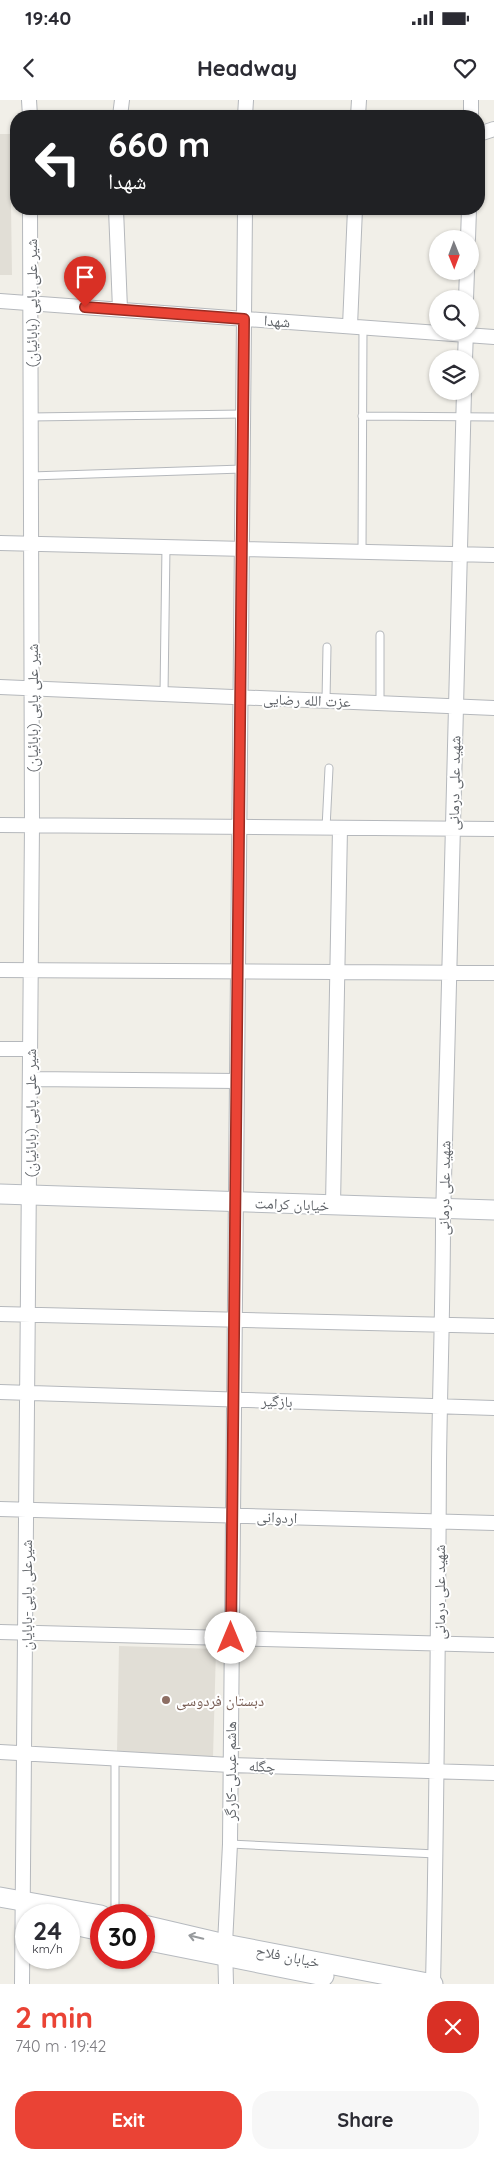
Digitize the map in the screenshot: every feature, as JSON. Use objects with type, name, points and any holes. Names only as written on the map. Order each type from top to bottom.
[{"type":"main road","name":"خیابان کرامت","points":[[0,1194],[29,1201]]},
{"type":"main road","name":"خیابان کرامت","points":[[0,1205],[29,1201],[443,1214],[494,1210]]},
{"type":"main road","name":"خیابان کرامت","points":[[235,1207],[334,1205],[443,1214],[494,1221]]},
{"type":"main road","points":[[0,1897],[15,1905]]},
{"type":"main road","points":[[0,1910],[15,1910]]},
{"type":"main road","name":"خیابان فلاح","points":[[155,1928],[225,1951],[366,1984]]},
{"type":"main road","name":"خیابان فلاح","points":[[155,1941],[433,1984]]},
{"type":"street","name":"شیر علی پاپی (بابائیان)","points":[[29,1201],[32,825],[30,215]]},
{"type":"street","points":[[116,215],[120,309]]},
{"type":"street","name":"هاشم عبدلی-کارگر","points":[[226,1984],[225,1951],[230,1844],[244,319],[243,215]]},
{"type":"street","points":[[355,215],[357,327]]},
{"type":"street","points":[[468,230],[469,215]]},
{"type":"street","name":"شهدا","points":[[0,301],[429,331]]},
{"type":"street","name":"شهدا","points":[[479,335],[494,337]]},
{"type":"street","name":"شهید علی درمانی","points":[[433,1984],[439,1644],[443,1214],[464,400]]},
{"type":"street","points":[[0,543],[494,555]]},
{"type":"street","name":"عزت الله رضایی","points":[[0,687],[494,708]]},
{"type":"street","points":[[0,824],[494,829]]},
{"type":"street","points":[[333,828],[337,972],[334,1205]]},
{"type":"street","points":[[0,970],[494,973]]},
{"type":"street","points":[[0,1049],[30,1049]]},
{"type":"street","points":[[30,1079],[236,1081]]},
{"type":"street","name":"شیرعلی پاپی-بابایان","points":[[25,1904],[25,1632],[29,1201]]},
{"type":"street","points":[[0,1314],[494,1326]]},
{"type":"street","name":"بازگیر","points":[[0,1392],[494,1408]]},
{"type":"street","name":"اردوانی","points":[[0,1509],[494,1523]]},
{"type":"street","points":[[0,1632],[494,1645]]},
{"type":"street","name":"چگله","points":[[0,1752],[230,1765],[494,1773]]},
{"type":"street","name":"شیرعلی پاپی-بابایان","points":[[22,1984],[23,1969]]},
{"type":"lane","points":[[357,327],[362,416],[362,552]]},
{"type":"lane","points":[[31,417],[243,414]]},
{"type":"lane","points":[[362,416],[494,417]]},
{"type":"lane","points":[[32,476],[242,469]]},
{"type":"lane","points":[[164,694],[166,546]]},
{"type":"lane","points":[[380,635],[380,703]]},
{"type":"lane","points":[[326,701],[327,647]]},
{"type":"lane","points":[[329,768],[333,828]]},
{"type":"lane","points":[[114,1757],[116,1904]]},
{"type":"lane","points":[[230,1844],[436,1854]]},
{"type":"shaded area","points":[[0,134],[10,134],[12,275],[0,275]]},
{"type":"shaded area","name":"دبستان فردوسی","points":[[119,1646],[216,1649],[213,1757],[117,1752]]},
{"type":"place","name":"دبستان فردوسی","points":[[166,1700]]},
{"type":"route","points":[[85,307],[244,319],[231,1638]]}]
